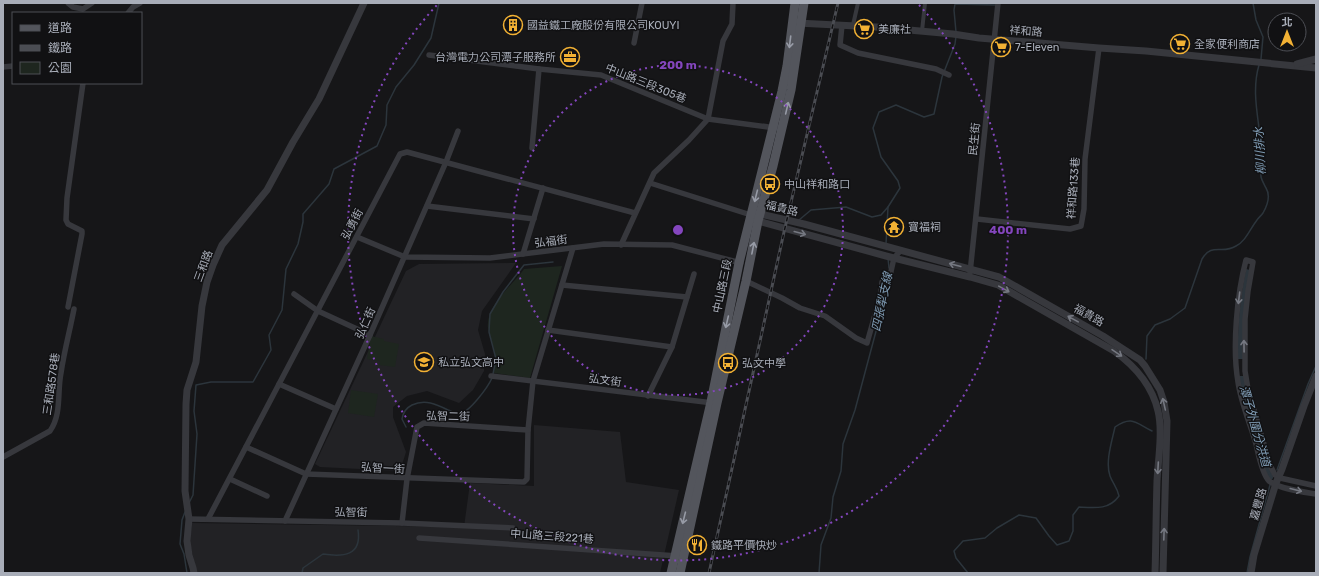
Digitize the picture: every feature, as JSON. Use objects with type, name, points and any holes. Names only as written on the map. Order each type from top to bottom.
[{"type":"main road","name":"中山路三段","points":[[714,403],[739,263],[773,166],[791,90],[797,23],[794,3]]},
{"type":"main road","name":"中山路三段","points":[[680,573],[680,556],[714,403],[750,264],[756,216],[772,127],[797,23],[804,3]]},
{"type":"main road","name":"中山路三段","points":[[671,573],[680,556]]},
{"type":"street","points":[[68,3],[73,7],[83,9],[92,3]]},
{"type":"street","points":[[129,12],[133,7],[140,3]]},
{"type":"street","name":"三和路","points":[[194,573],[189,555],[188,541],[190,519],[184,479],[186,404],[187,390],[196,362],[200,320],[207,282],[222,245],[267,190],[319,98],[359,10],[364,3]]},
{"type":"street","points":[[634,43],[642,3]]},
{"type":"street","points":[[620,245],[654,173],[689,140],[708,119],[723,41],[732,24],[732,3]]},
{"type":"street","points":[[853,25],[858,3]]},
{"type":"street","points":[[922,31],[925,3]]},
{"type":"street","name":"民生街","points":[[970,277],[998,3]]},
{"type":"street","name":"祥和路","points":[[797,23],[853,25],[995,39],[1146,51],[1316,68]]},
{"type":"street","points":[[842,25],[840,45],[850,50],[858,53],[936,69],[946,73]]},
{"type":"street","name":"祥和路133巷","points":[[977,219],[1070,229],[1081,226],[1084,209],[1085,159],[1099,48]]},
{"type":"street","name":"中山路三段305巷","points":[[429,55],[539,69],[601,75],[708,119],[782,129]]},
{"type":"street","name":"祥和路","points":[[1291,65],[1316,59]]},
{"type":"street","points":[[532,148],[539,69]]},
{"type":"street","points":[[68,307],[82,234],[82,231],[68,224],[66,220],[67,198],[83,84]]},
{"type":"street","name":"弘仁街","points":[[285,521],[370,335],[446,162],[458,131]]},
{"type":"street","name":"弘勇街","points":[[208,519],[400,154],[407,152],[635,213]]},
{"type":"street","points":[[650,183],[756,216]]},
{"type":"street","points":[[523,254],[543,188]]},
{"type":"street","points":[[427,206],[534,219]]},
{"type":"street","name":"福貴路","points":[[756,216],[800,223],[999,277],[1135,356],[1145,366],[1160,390],[1164,402],[1167,421],[1163,573]]},
{"type":"street","name":"福貴路","points":[[756,216],[884,256],[970,277],[998,286],[1108,348],[1130,363],[1141,375],[1151,393],[1158,411],[1160,428],[1157,490],[1156,573]]},
{"type":"street","name":"弘福街","points":[[357,237],[404,257],[490,258],[604,244],[672,245],[739,263],[750,264]]},
{"type":"street","points":[[528,430],[534,381],[573,248]]},
{"type":"street","points":[[746,281],[800,308],[825,316],[856,338],[867,343],[880,297],[882,282],[890,276],[894,258],[901,250]]},
{"type":"street","points":[[1316,486],[1278,476],[1272,472],[1248,389],[1245,367],[1245,319],[1253,262],[1246,260],[1240,289],[1237,316],[1237,367],[1239,386],[1264,473],[1267,479],[1275,484],[1316,494]]},
{"type":"street","points":[[648,396],[672,347],[694,274]]},
{"type":"street","points":[[562,285],[687,297]]},
{"type":"street","points":[[294,294],[318,311],[370,335]]},
{"type":"street","name":"三和路578巷","points":[[3,457],[50,430],[54,426],[57,418],[60,374],[74,309]]},
{"type":"street","points":[[548,330],[672,347]]},
{"type":"street","points":[[1237,367],[1245,367]]},
{"type":"street","name":"弘文街","points":[[491,376],[714,403]]},
{"type":"street","name":"嘉豐路","points":[[1251,573],[1254,555],[1275,484],[1282,469],[1316,376]]},
{"type":"street","points":[[279,384],[336,409]]},
{"type":"street","name":"弘智二街","points":[[402,523],[407,479],[417,427],[424,423],[528,430]]},
{"type":"street","name":"弘智一街","points":[[246,447],[306,474],[407,479],[524,482],[527,479],[528,430]]},
{"type":"street","points":[[230,479],[267,496]]},
{"type":"street","name":"弘智街","points":[[190,519],[402,523],[513,528]]},
{"type":"street","name":"中山路三段221巷","points":[[419,538],[680,556]]},
{"type":"shaded area","name":"私立弘文高中","points":[[516,263],[482,311],[478,330],[485,354],[484,371],[473,390],[459,403],[427,391],[407,396],[393,407],[393,417],[406,452],[400,471],[320,467],[315,464],[406,271],[419,264]]},
{"type":"shaded area","points":[[534,425],[620,432],[626,482],[679,490],[660,573],[197,573],[190,544],[192,523],[464,527],[470,483],[534,486]]},
{"type":"green space","points":[[562,266],[530,378],[494,373],[495,354],[488,328],[488,320],[495,304],[524,269]]},
{"type":"green space","points":[[371,336],[384,339],[384,341],[399,344],[395,367],[379,365],[380,361],[367,359]]},
{"type":"green space","points":[[351,390],[378,394],[374,417],[348,413]]},
{"type":"water","points":[[1246,269],[1250,270],[1243,359],[1238,359],[1239,314]]},
{"type":"water","points":[[1239,376],[1244,376],[1270,469],[1265,470],[1239,383]]},
{"type":"waterway","points":[[189,503],[193,495],[197,434],[194,411],[196,385],[211,382],[253,382],[271,350],[269,335],[282,310],[286,269],[298,244],[303,222],[303,214],[329,184],[334,169],[377,146],[386,125],[387,105],[396,87],[414,65],[431,38],[439,3]]},
{"type":"waterway","name":"柳川排水","points":[[1253,3],[1256,20],[1263,37],[1261,59]]},
{"type":"waterway","name":"四張犁支線","points":[[956,32],[954,10],[955,4],[997,5]]},
{"type":"waterway","name":"四張犁支線","points":[[886,244],[888,207],[900,188],[898,181],[881,157],[873,128],[879,112],[896,105],[924,117],[934,114],[942,77],[955,44],[956,36]]},
{"type":"waterway","name":"柳川排水","points":[[1146,359],[1147,336],[1155,325],[1170,319],[1185,308],[1202,259],[1210,251],[1231,248],[1239,244],[1245,238],[1266,207],[1268,194],[1261,177],[1261,146],[1256,106],[1256,85],[1259,65]]},
{"type":"waterway","points":[[799,220],[811,210],[846,207],[872,217],[881,215],[888,207]]},
{"type":"waterway","name":"四張犁支線","points":[[888,258],[889,268]]},
{"type":"waterway","points":[[493,374],[496,359],[489,332],[490,314],[503,292],[524,265],[553,262]]},
{"type":"waterway","name":"四張犁支線","points":[[819,573],[821,545],[831,518],[833,497],[841,471],[843,444],[855,410],[883,305],[887,280]]},
{"type":"waterway","points":[[1277,470],[1316,366]]},
{"type":"waterway","points":[[406,427],[402,419],[404,412],[410,406],[417,403],[426,402],[455,413],[463,413],[473,405],[492,378]]},
{"type":"waterway","name":"柳川排水","points":[[968,573],[956,558],[954,551],[963,541],[985,538],[997,528],[1019,515],[1036,518],[1057,545],[1069,541],[1073,531],[1073,515],[1079,507],[1096,508],[1106,506],[1115,501],[1119,496],[1110,476],[1108,464],[1115,427],[1121,423],[1130,421],[1138,423],[1152,431]]},
{"type":"waterway","name":"潭子外圍分洪道","points":[[1264,462],[1270,477]]},
{"type":"waterway","points":[[1247,573],[1270,485]]},
{"type":"waterway","points":[[185,512],[182,520],[180,544],[184,554],[187,573]]},
{"type":"waterway","points":[[302,573],[303,568],[323,554],[344,555],[354,550],[357,545],[358,530]]},
{"type":"railway","points":[[709,573],[784,232],[838,3]]},
{"type":"place","name":"國益鐵工廠股份有限公司KOUYI","points":[[513,25]]},
{"type":"place","name":"美廉社","points":[[864,29]]},
{"type":"place","name":"全家便利商店","points":[[1180,44]]},
{"type":"place","name":"7-Eleven","points":[[1001,47]]},
{"type":"place","name":"台灣電力公司潭子服務所","points":[[570,57]]},
{"type":"place","name":"中山祥和路口","points":[[770,184]]},
{"type":"place","name":"寶福祠","points":[[894,227]]},
{"type":"place","name":"私立弘文高中","points":[[424,362]]},
{"type":"place","name":"弘文中學","points":[[728,363]]},
{"type":"place","name":"鐵路平價快炒","points":[[697,545]]}]
